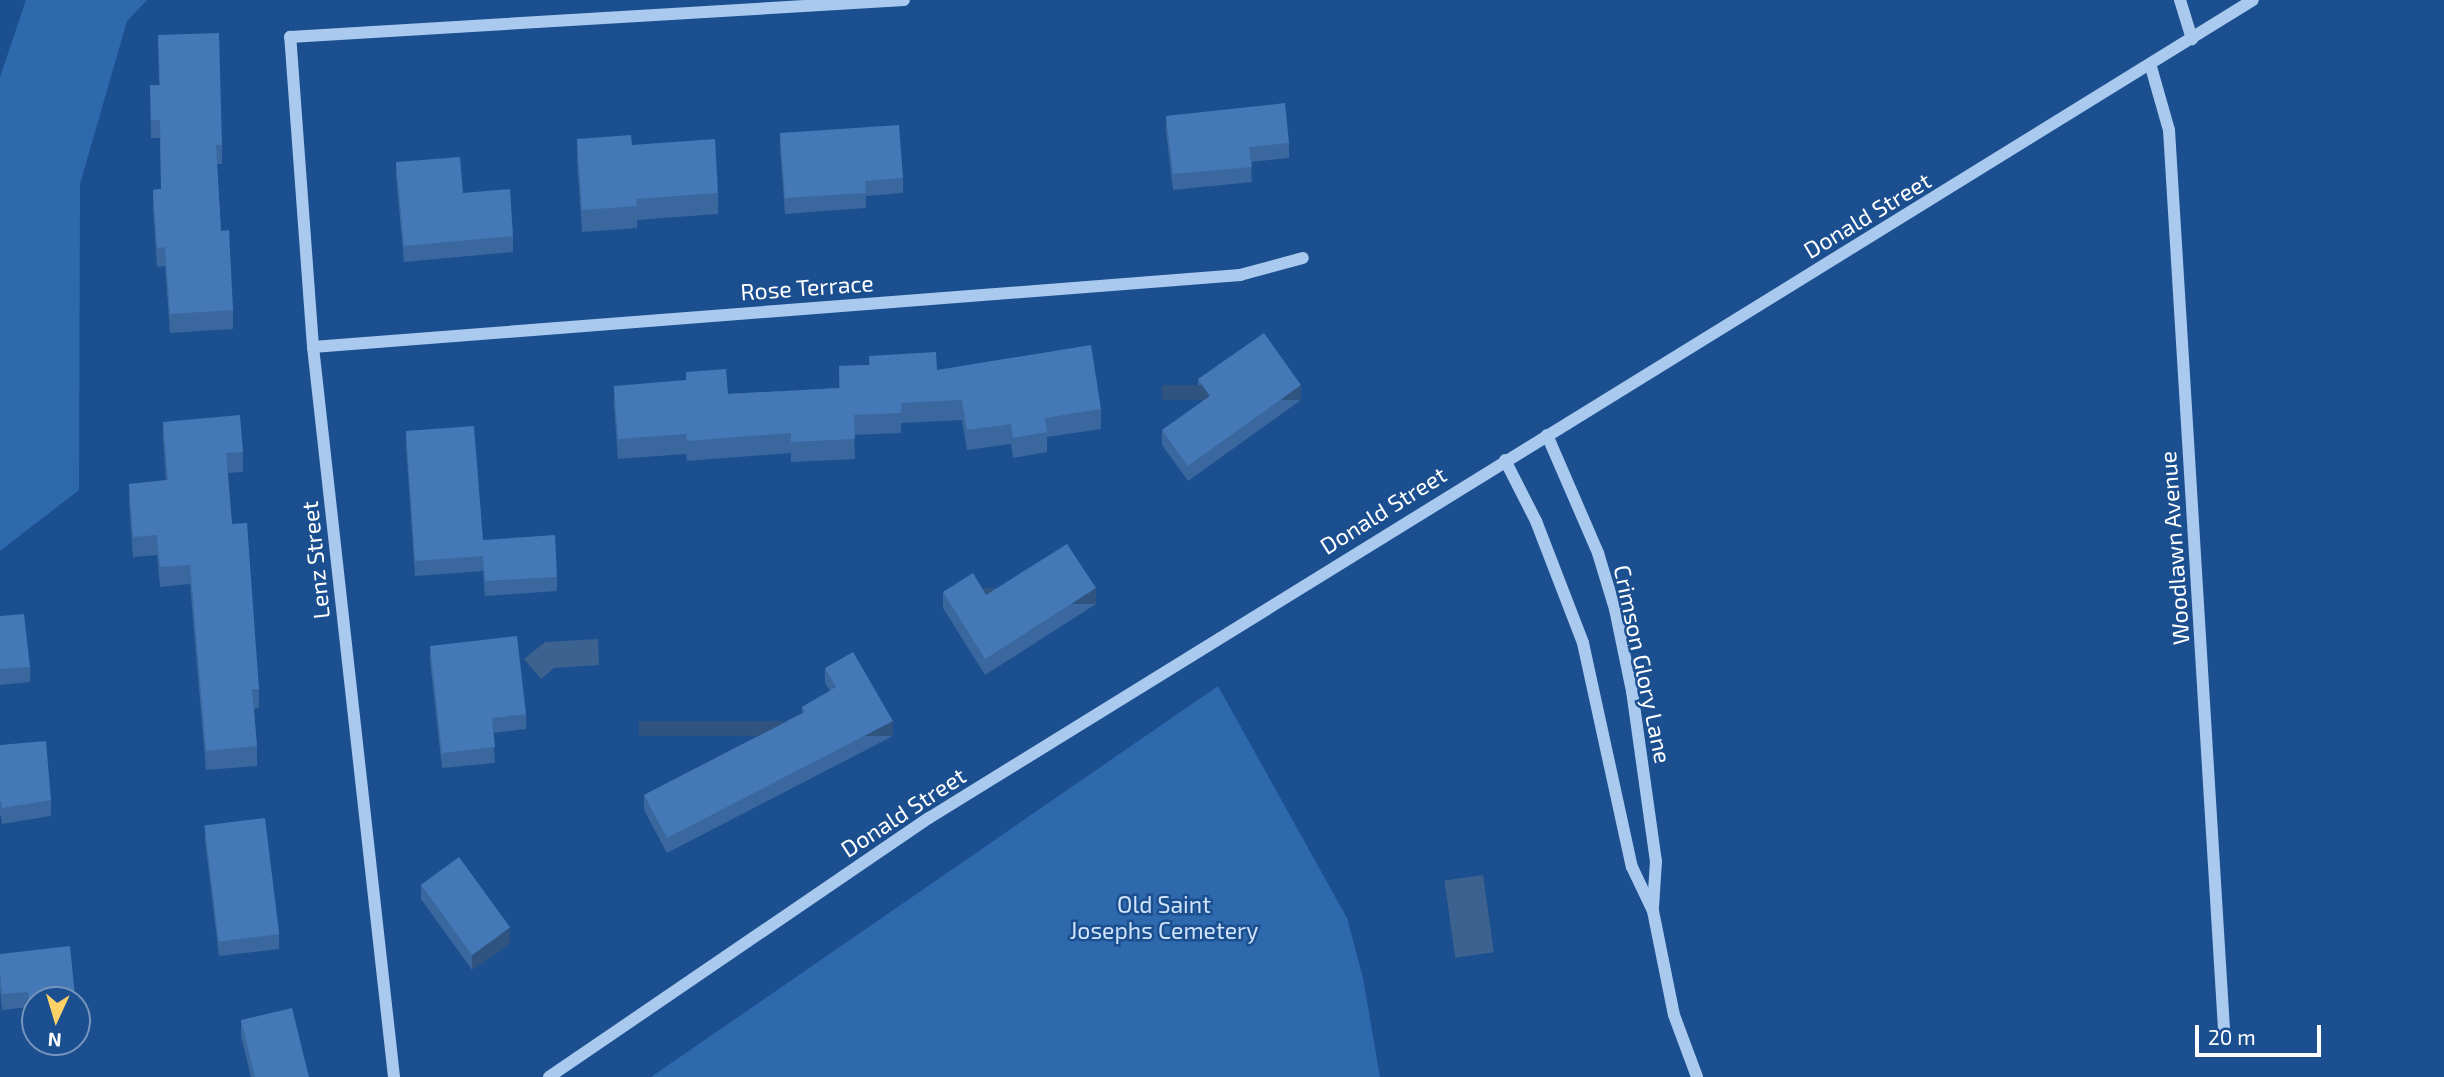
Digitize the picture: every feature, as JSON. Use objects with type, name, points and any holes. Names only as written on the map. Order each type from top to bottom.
[{"type":"street","name":"Lenz Street","points":[[394,1077],[313,346],[290,37],[904,0]]},
{"type":"street","points":[[2180,0],[2192,39]]},
{"type":"street","name":"Donald Street","points":[[549,1077],[929,818],[1505,460],[2151,67],[2253,0]]},
{"type":"street","name":"Woodlawn Avenue","points":[[2151,67],[2169,130],[2224,1029]]},
{"type":"street","name":"Rose Terrace","points":[[313,346],[1241,275],[1303,258]]},
{"type":"street","name":"Crimson Glory Lane","points":[[1548,435],[1598,553],[1615,609],[1632,691],[1656,861],[1653,911]]},
{"type":"street","name":"Crimson Glory Lane","points":[[1505,460],[1571,608],[1595,689],[1632,867],[1653,911],[1674,1015],[1697,1077]]},
{"type":"green space","points":[[26,0],[147,0],[127,21],[80,184],[79,490],[0,551],[0,77]]},
{"type":"green space","name":"Old Saint Josephs Cemetery","points":[[1218,686],[1347,918],[1363,978],[1380,1077],[651,1077]]},
{"type":"shaded area","points":[[598,639],[599,665],[554,668],[541,679],[524,659],[545,642]]},
{"type":"shaded area","points":[[1483,875],[1494,952],[1455,958],[1444,880]]},
{"type":"building","points":[[219,33],[222,145],[216,145],[221,231],[229,230],[233,310],[170,314],[165,247],[157,248],[153,190],[161,189],[160,120],[151,120],[150,85],[160,85],[158,35]]},
{"type":"building","points":[[1285,103],[1289,143],[1249,147],[1252,167],[1173,174],[1166,116]]},
{"type":"building","points":[[899,125],[903,178],[865,181],[866,193],[785,198],[780,133]]},
{"type":"building","points":[[631,135],[632,145],[715,139],[718,193],[636,199],[637,206],[582,210],[577,139]]},
{"type":"building","points":[[460,157],[463,193],[510,189],[513,236],[404,246],[396,162]]},
{"type":"building","points":[[1264,333],[1301,385],[1188,466],[1162,430],[1210,396],[1198,379]]},
{"type":"building","points":[[1091,345],[1101,409],[1045,418],[1047,432],[1013,438],[1011,424],[967,430],[962,400],[901,403],[901,413],[854,415],[855,439],[791,442],[791,433],[687,441],[686,434],[618,439],[614,386],[686,380],[686,372],[726,369],[728,394],[840,388],[839,366],[870,365],[869,356],[936,352],[937,370]]},
{"type":"building","points":[[240,415],[243,452],[226,453],[232,524],[247,523],[259,689],[252,689],[257,746],[206,751],[190,565],[160,567],[157,535],[133,537],[129,484],[168,480],[163,422]]},
{"type":"building","points":[[474,426],[483,540],[555,535],[557,577],[485,581],[483,556],[415,561],[406,431]]},
{"type":"building","points":[[1067,544],[1096,588],[985,659],[943,592],[973,573],[986,595]]},
{"type":"building","points":[[24,614],[30,667],[0,669],[0,616]]},
{"type":"building","points":[[517,636],[526,714],[492,718],[495,747],[442,753],[430,646]]},
{"type":"building","points":[[853,652],[893,721],[667,838],[644,795],[805,712],[802,707],[836,687],[825,668]]},
{"type":"building","points":[[46,741],[51,800],[2,808],[0,745]]},
{"type":"building","points":[[265,818],[279,934],[219,942],[204,825]]},
{"type":"building","points":[[459,857],[510,927],[472,955],[421,885]]},
{"type":"building","points":[[70,946],[74,986],[21,986],[21,993],[2,994],[0,954]]},
{"type":"building","points":[[292,1008],[309,1077],[255,1077],[241,1020]]}]
